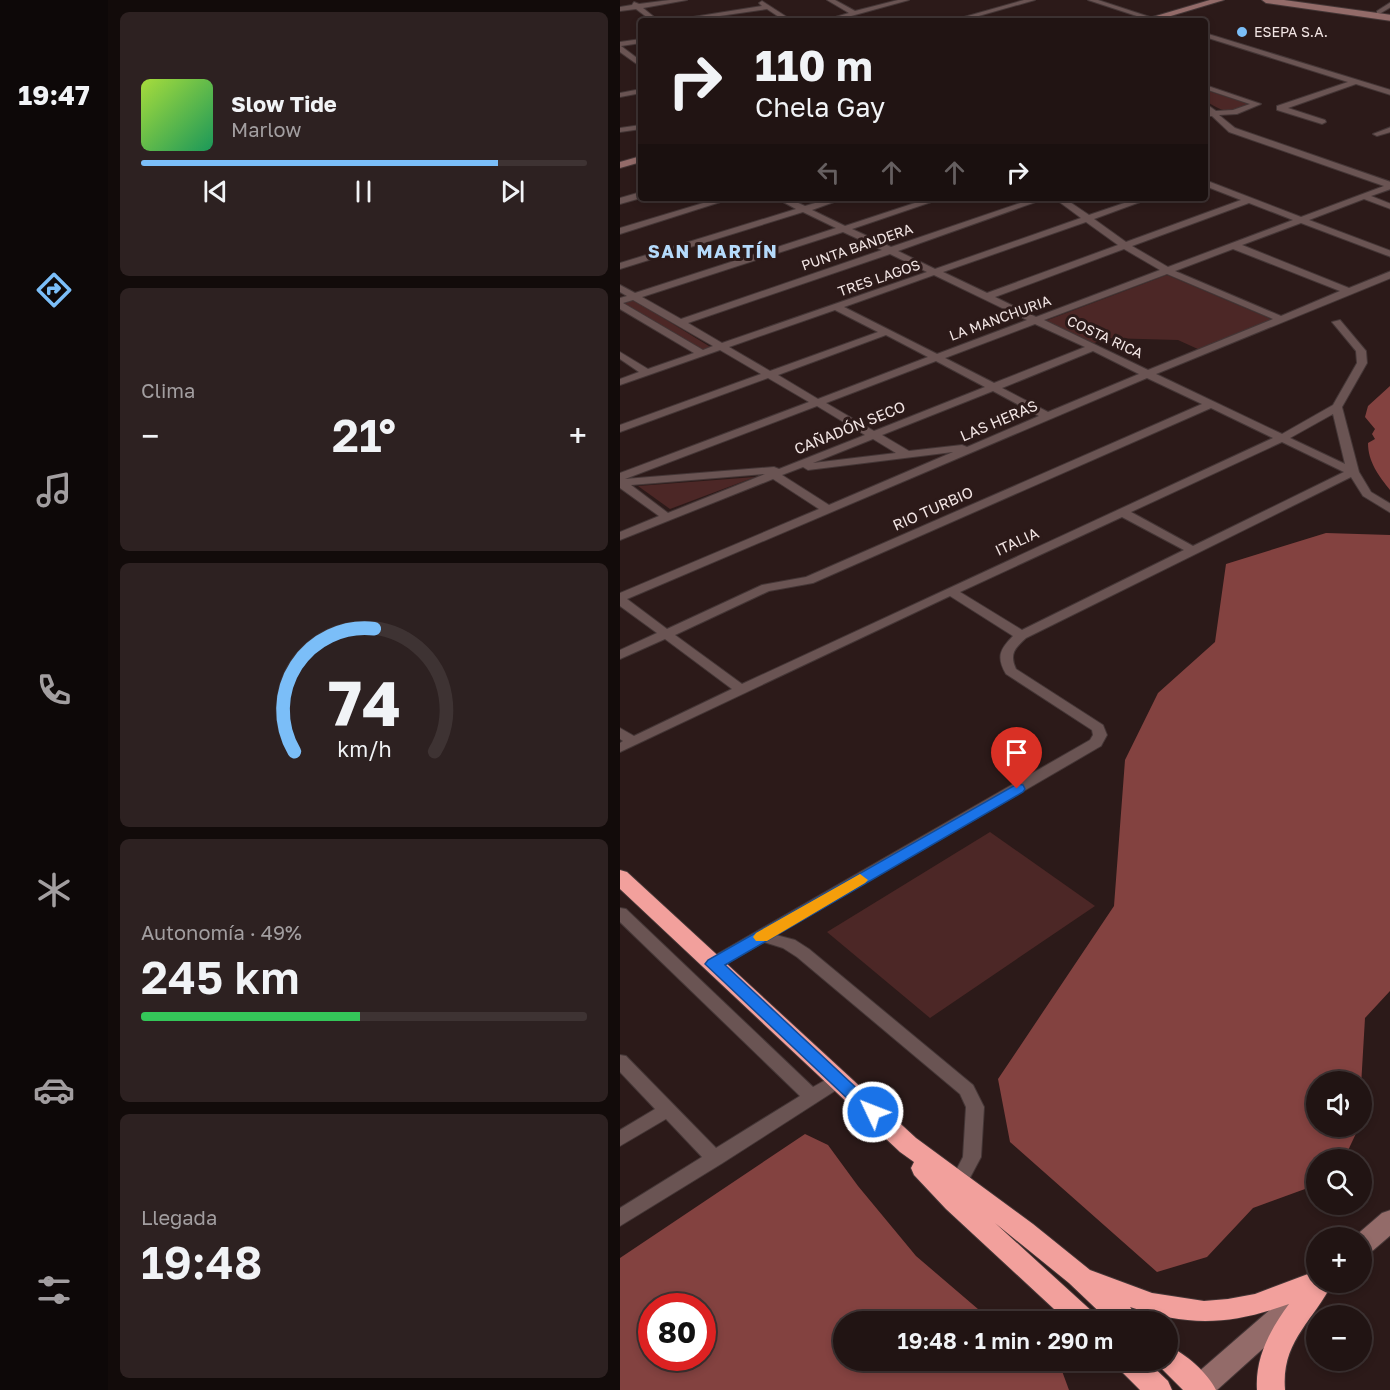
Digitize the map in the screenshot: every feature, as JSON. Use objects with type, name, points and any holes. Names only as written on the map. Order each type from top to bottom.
[{"type":"highway","points":[[620,877],[908,1145],[1024,1231],[1078,1275],[1116,1311]]},
{"type":"highway","points":[[839,1080],[955,1202],[1074,1311]]},
{"type":"highway","points":[[1078,1275],[1137,1300],[1178,1310],[1209,1313],[1273,1301],[1306,1287]]},
{"type":"highway","points":[[1271,1390],[1273,1355],[1311,1293]]},
{"type":"highway","points":[[1178,1368],[1200,1389]]},
{"type":"highway","points":[[1138,1371],[1158,1390]]},
{"type":"main road","points":[[1266,0],[1391,16]]},
{"type":"main road","points":[[1293,0],[1379,12],[1391,16]]},
{"type":"main road","points":[[1161,18],[1224,1]]},
{"type":"main road","points":[[620,167],[638,163]]},
{"type":"main road","points":[[1372,1236],[1391,1220]]},
{"type":"main road","points":[[1200,1389],[1306,1293]]},
{"type":"street","points":[[628,0],[652,18]]},
{"type":"street","points":[[620,9],[684,0]]},
{"type":"street","points":[[758,0],[785,18]]},
{"type":"street","points":[[830,0],[852,13]]},
{"type":"street","points":[[835,18],[894,0]]},
{"type":"street","points":[[828,18],[906,0]]},
{"type":"street","points":[[1001,0],[1015,5]]},
{"type":"street","points":[[966,18],[1032,0]]},
{"type":"street","points":[[1091,0],[1148,18]]},
{"type":"street","points":[[1379,12],[1391,4]]},
{"type":"street","points":[[692,18],[768,7]]},
{"type":"street","points":[[1208,36],[1391,93]]},
{"type":"street","points":[[620,46],[638,41]]},
{"type":"street","points":[[620,46],[638,62]]},
{"type":"street","points":[[620,64],[638,63]]},
{"type":"street","points":[[1322,122],[1280,108],[1356,82]]},
{"type":"street","points":[[1208,88],[1257,104],[1234,112],[1208,114]]},
{"type":"street","points":[[620,95],[638,92]]},
{"type":"street","points":[[1208,107],[1215,113],[1219,122],[1232,130],[1391,185]]},
{"type":"street","points":[[620,130],[638,127]]},
{"type":"street","points":[[1377,134],[1391,129]]},
{"type":"street","points":[[1208,184],[1391,254]]},
{"type":"street","name":"LA MANCHURIA","points":[[620,477],[818,404],[1391,185]]},
{"type":"street","points":[[620,201],[638,196]]},
{"type":"street","points":[[1363,196],[1391,207]]},
{"type":"street","points":[[986,297],[1248,200]]},
{"type":"street","points":[[620,231],[720,201]]},
{"type":"street","name":"COSTA RICA","points":[[786,201],[1353,472]]},
{"type":"street","points":[[620,266],[832,201]]},
{"type":"street","points":[[620,303],[635,296],[930,201]]},
{"type":"street","name":"PUNTA BANDERA","points":[[680,323],[1034,201]]},
{"type":"street","points":[[1062,201],[1126,246],[1168,271],[1281,319]]},
{"type":"street","name":"TRES LAGOS","points":[[620,382],[1138,201]]},
{"type":"street","points":[[1235,246],[1348,291]]},
{"type":"street","name":"LAS HERAS","points":[[620,599],[1147,374],[1391,274]]},
{"type":"street","points":[[620,288],[818,404],[914,454],[924,469]]},
{"type":"street","points":[[620,303],[702,353]]},
{"type":"street","points":[[837,307],[1047,417]]},
{"type":"street","points":[[1337,322],[1355,342],[1362,357],[1337,407],[1353,472],[1367,494],[1391,510]]},
{"type":"street","points":[[620,429],[886,332]]},
{"type":"street","name":"CAÑADÓN SECO","points":[[620,536],[1092,348]]},
{"type":"street","points":[[620,355],[648,373]]},
{"type":"street","name":"RIO TURBIO","points":[[620,655],[766,588],[809,580],[1211,404]]},
{"type":"street","name":"ITALIA","points":[[626,745],[950,591],[1283,438],[1337,407]]},
{"type":"street","points":[[620,483],[789,469],[982,445]]},
{"type":"street","points":[[713,964],[1096,743],[1100,735],[1098,728],[1012,671],[1005,662],[1008,648],[1021,635],[1353,472]]},
{"type":"street","points":[[774,475],[827,509]]},
{"type":"street","points":[[620,483],[667,517]]},
{"type":"street","points":[[1122,512],[1192,550]]},
{"type":"street","points":[[950,591],[1021,635]]},
{"type":"street","points":[[620,599],[741,690]]},
{"type":"street","points":[[620,732],[626,745]]},
{"type":"street","points":[[620,913],[811,1096]]},
{"type":"street","points":[[763,936],[789,945],[803,953],[967,1090],[975,1107],[972,1157],[958,1184]]},
{"type":"street","points":[[620,1061],[715,1159]]},
{"type":"street","points":[[620,1218],[839,1080]]},
{"type":"street","points":[[620,1139],[667,1110]]},
{"type":"shaded area","points":[[1208,91],[1249,104],[1237,110],[1222,110],[1208,103]]},
{"type":"shaded area","points":[[1167,275],[1273,320],[1200,350],[1178,340],[1106,338],[1092,344],[1045,321]]},
{"type":"shaded area","points":[[634,300],[712,348],[703,350],[623,303]]},
{"type":"shaded area","points":[[1390,386],[1390,490],[1372,463],[1368,443],[1375,439],[1372,434],[1375,429],[1365,417],[1368,406]]},
{"type":"shaded area","points":[[755,477],[670,509],[638,486]]},
{"type":"shaded area","points":[[1326,533],[1390,535],[1390,991],[1365,1018],[1362,1071],[1306,1071],[1306,1137],[1354,1137],[1349,1149],[1306,1149],[1306,1189],[1253,1208],[1207,1257],[1157,1272],[1010,1142],[998,1079],[1114,906],[1125,760],[1158,693],[1215,642],[1226,564]]},
{"type":"shaded area","points":[[990,832],[1095,906],[930,1018],[827,932]]},
{"type":"shaded area","points":[[805,1134],[828,1145],[858,1186],[916,1256],[980,1311],[833,1311],[833,1371],[1062,1371],[1069,1390],[620,1390],[620,1258]]},
{"type":"slow traffic","points":[[761,937],[860,880]]},
{"type":"place","name":"ESEPA S.A.","points":[[1242,32]]},
{"type":"district","name":"SAN MARTÍN","points":[[713,252]]},
{"type":"route","points":[[873,1112],[713,964],[1017,789]]}]
